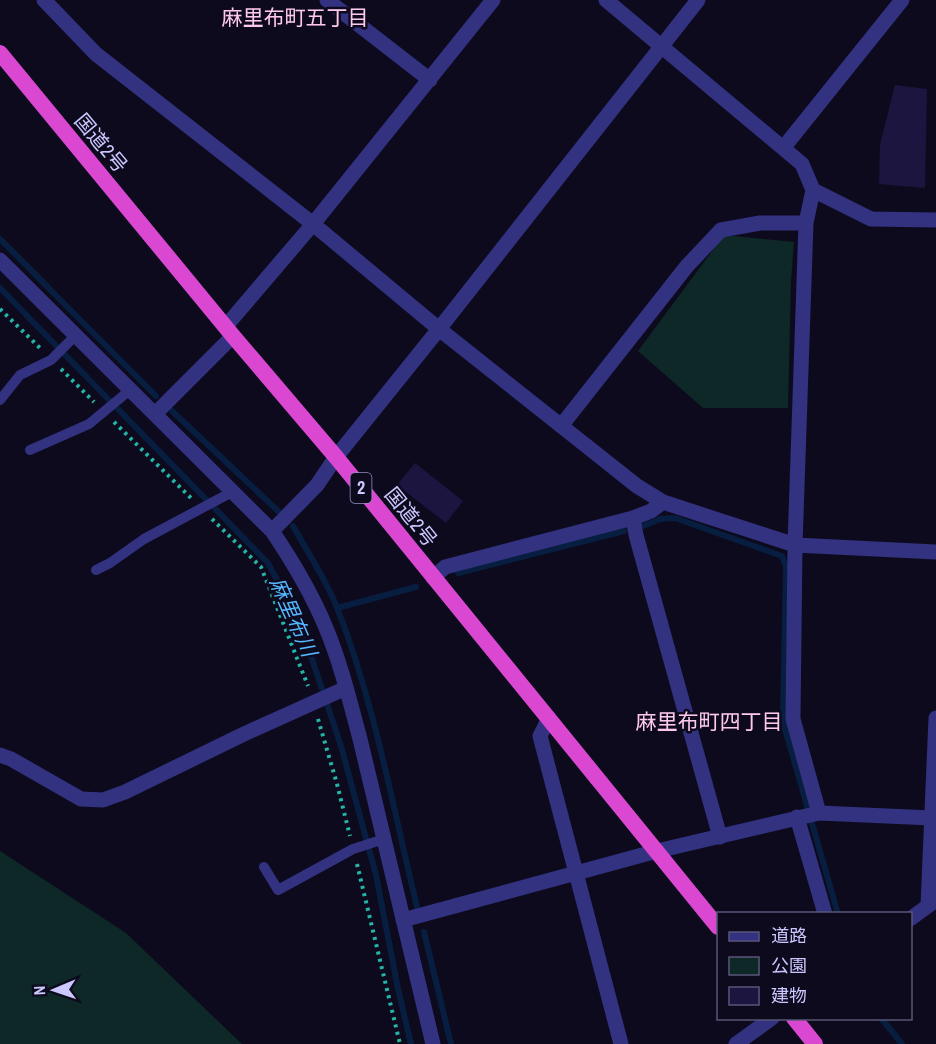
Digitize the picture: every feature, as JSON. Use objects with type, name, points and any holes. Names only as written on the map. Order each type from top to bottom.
[{"type":"highway","name":"国道2号","points":[[0,53],[336,457],[717,926]]},
{"type":"highway","points":[[796,1020],[815,1044]]},
{"type":"street","points":[[44,0],[96,54],[313,224],[637,486],[663,502],[795,545],[936,552]]},
{"type":"street","points":[[327,0],[430,80]]},
{"type":"street","points":[[155,414],[230,331],[493,0]]},
{"type":"street","points":[[606,0],[784,147],[802,164],[813,190],[806,223],[795,545],[793,719],[825,912]]},
{"type":"street","points":[[272,531],[317,485],[336,457],[440,329],[698,0]]},
{"type":"street","points":[[784,147],[902,0]]},
{"type":"street","points":[[813,190],[871,219],[936,220]]},
{"type":"street","points":[[561,426],[687,266],[721,230],[760,223],[806,223]]},
{"type":"street","points":[[0,260],[71,339],[126,393],[155,414],[229,494],[272,531],[296,566],[326,628],[346,688],[381,840],[433,1044]]},
{"type":"street","points":[[433,578],[448,566],[633,518],[651,511],[663,502]]},
{"type":"street","points":[[633,518],[720,837]]},
{"type":"street","points":[[0,755],[81,799],[103,800],[125,792],[244,734],[346,688]]},
{"type":"street","points":[[549,718],[540,736],[621,1044]]},
{"type":"street","points":[[912,918],[932,903],[932,818],[936,718]]},
{"type":"street","points":[[403,920],[657,852],[808,815],[932,818]]},
{"type":"street","points":[[736,1044],[769,1020]]},
{"type":"lane","points":[[0,400],[20,375],[53,358],[71,339]]},
{"type":"lane","points":[[30,450],[89,424],[126,393]]},
{"type":"lane","points":[[96,570],[144,539],[229,494]]},
{"type":"lane","points":[[264,867],[278,890],[356,848],[381,840]]},
{"type":"path","points":[[0,309],[204,507],[261,567],[315,703],[356,848],[400,1044]]},
{"type":"green space","points":[[724,235],[794,242],[788,408],[703,408],[638,351]]},
{"type":"green space","points":[[0,851],[126,933],[242,1044],[0,1044]]},
{"type":"building","points":[[895,85],[927,89],[925,188],[879,184],[880,145]]},
{"type":"building","points":[[415,463],[463,501],[446,523],[397,485]]},
{"type":"waterway","points":[[0,239],[156,396]]},
{"type":"waterway","name":"麻里布川","points":[[0,288],[268,563],[300,623],[341,746],[376,875],[411,1044]]},
{"type":"waterway","points":[[172,411],[278,511]]},
{"type":"waterway","points":[[643,526],[660,519],[675,518],[782,556],[786,567],[783,715],[785,729],[837,912]]},
{"type":"waterway","points":[[293,526],[328,588],[351,646],[373,720],[417,907]]},
{"type":"waterway","points":[[458,573],[624,531]]},
{"type":"waterway","points":[[337,608],[416,587]]},
{"type":"waterway","points":[[424,932],[451,1044]]},
{"type":"waterway","points":[[883,1020],[902,1044]]},
{"type":"district","name":"麻里布町五丁目","points":[[295,18]]},
{"type":"district","name":"麻里布町四丁目","points":[[709,722]]}]
